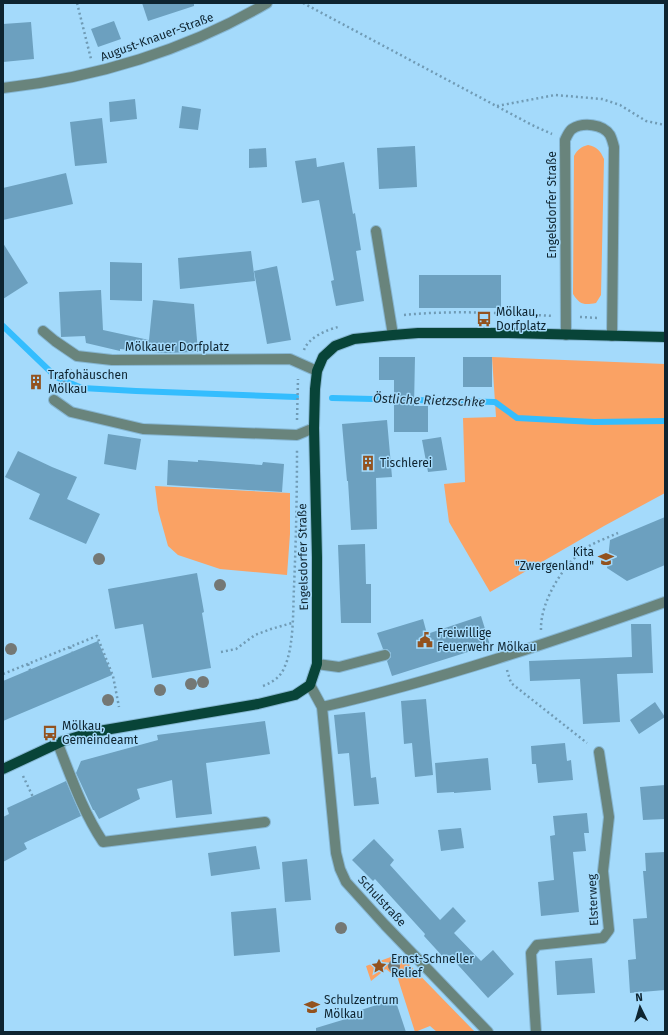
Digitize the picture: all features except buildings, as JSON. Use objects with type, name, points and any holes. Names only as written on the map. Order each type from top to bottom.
[{"type":"main road","name":"Engelsdorfer Straße","points":[[310,685],[317,664],[317,557],[314,428],[315,389],[317,371],[323,357],[335,346],[354,339],[393,335],[507,334],[665,337]]},
{"type":"main road","points":[[3,769],[58,744],[93,732],[229,709],[295,696],[310,685]]},
{"type":"street","name":"August-Knauer-Straße","points":[[3,88],[38,84],[95,73],[146,57],[194,39],[240,19],[266,3]]},
{"type":"street","name":"Engelsdorfer Straße","points":[[566,335],[565,140],[572,130],[582,126],[595,126],[603,129],[610,135],[614,147],[612,336]]},
{"type":"street","points":[[376,231],[393,335]]},
{"type":"street","name":"Mölkauer Dorfplatz","points":[[43,330],[55,341],[77,356],[112,360],[290,359],[317,371]]},
{"type":"street","points":[[54,400],[71,412],[143,429],[297,435],[314,428]]},
{"type":"street","points":[[322,707],[424,681],[500,659],[665,602]]},
{"type":"street","points":[[317,664],[339,667],[385,654]]},
{"type":"street","name":"Schulstraße","points":[[310,685],[322,707],[336,852],[340,869],[346,882],[385,925],[488,1032]]},
{"type":"street","points":[[58,744],[80,800],[103,842],[265,822]]},
{"type":"street","name":"Elsterweg","points":[[536,1032],[531,953],[537,945],[603,938],[609,930],[604,871],[609,816],[599,752]]},
{"type":"path","points":[[78,3],[95,73]]},
{"type":"path","points":[[302,3],[532,125],[565,140]]},
{"type":"path","points":[[497,106],[555,95],[602,99],[620,105],[646,121],[665,125]]},
{"type":"path","points":[[565,316],[612,319]]},
{"type":"path","points":[[59,390],[70,371]]},
{"type":"path","points":[[261,687],[274,681],[283,671],[289,652],[292,623],[296,538],[298,388]]},
{"type":"path","points":[[542,645],[541,621],[549,596],[566,566],[589,547],[618,533]]},
{"type":"path","points":[[221,652],[236,649],[255,635],[292,623]]},
{"type":"path","points":[[3,674],[97,636],[113,676],[119,707]]},
{"type":"path","points":[[70,647],[72,652]]},
{"type":"path","points":[[500,659],[511,684],[599,752]]},
{"type":"path","points":[[28,664],[30,670]]},
{"type":"path","points":[[23,775],[33,797]]},
{"type":"shaded area","points":[[588,145],[598,149],[604,159],[601,295],[596,303],[588,304],[580,302],[573,294],[574,156],[580,149]]},
{"type":"shaded area","points":[[492,357],[665,364],[665,493],[604,526],[490,592],[449,522],[444,484],[465,482],[463,418],[496,417]]},
{"type":"shaded area","points":[[155,486],[290,493],[290,534],[287,575],[220,569],[178,555],[168,546],[158,510]]},
{"type":"shaded area","points":[[399,954],[475,1032],[437,1032],[430,1026],[415,1032],[398,979],[386,969],[371,981],[366,966]]},
{"type":"waterway","name":"Östliche Rietzschke","points":[[3,326],[56,377],[82,388],[296,397]]},
{"type":"waterway","name":"Östliche Rietzschke","points":[[332,398],[495,402],[517,418],[594,422],[665,421]]},
{"type":"place","name":"Mölkau, Dorfplatz","points":[[484,319]]},
{"type":"place","name":"Trafohäuschen Mölkau","points":[[36,382]]},
{"type":"place","name":"Tischlerei","points":[[368,463]]},
{"type":"place","name":"Kita \"Zwergenland\"","points":[[606,559]]},
{"type":"place","name":"Freiwillige Feuerwehr Mölkau","points":[[425,640]]},
{"type":"place","name":"Mölkau, Gemeindeamt","points":[[50,733]]},
{"type":"place","name":"Ernst-Schneller Relief","points":[[379,966]]},
{"type":"place","name":"Schulzentrum Mölkau","points":[[312,1007]]}]
